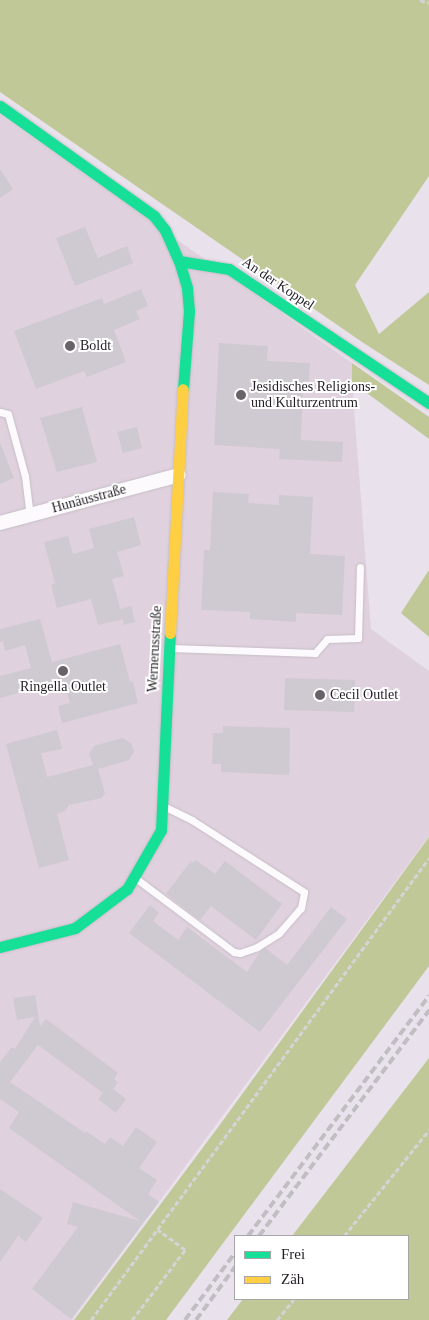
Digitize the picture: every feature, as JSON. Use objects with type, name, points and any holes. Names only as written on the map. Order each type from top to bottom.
[{"type":"street","points":[[0,106],[154,216],[165,230],[179,261]]},
{"type":"street","name":"An der Koppel","points":[[179,261],[229,269],[429,402]]},
{"type":"street","name":"Wernerusstraße","points":[[0,947],[75,928],[127,889],[160,830],[189,312],[187,288],[179,261]]},
{"type":"street","name":"Hunäusstraße","points":[[0,523],[179,475]]},
{"type":"lane","points":[[0,412],[8,414],[25,476],[30,515]]},
{"type":"lane","points":[[170,648],[315,653],[326,639],[358,638],[360,567]]},
{"type":"lane","points":[[134,877],[234,952],[240,953],[257,947],[279,933],[301,908],[304,892],[192,820],[162,806]]},
{"type":"path","points":[[420,0],[429,3]]},
{"type":"path","points":[[91,1320],[429,858]]},
{"type":"path","points":[[345,1235],[429,1130]]},
{"type":"path","points":[[132,1320],[185,1250],[157,1230]]},
{"type":"path","points":[[277,1320],[293,1300]]},
{"type":"shaded area","points":[[0,115],[352,363],[371,629],[429,671],[429,836],[72,1320],[0,1320]]},
{"type":"green space","points":[[0,0],[429,0],[429,176],[355,285],[379,334],[429,292],[429,385],[362,342],[0,92]]},
{"type":"green space","points":[[352,363],[429,417],[429,439],[352,382]]},
{"type":"green space","points":[[429,570],[429,637],[401,613]]},
{"type":"green space","points":[[429,837],[429,966],[166,1320],[74,1320],[219,1126]]},
{"type":"green space","points":[[429,1058],[429,1320],[227,1320],[242,1300],[409,1300],[409,1235],[293,1235]]},
{"type":"building","points":[[0,169],[13,189],[0,198]]},
{"type":"building","points":[[85,227],[98,258],[127,246],[133,263],[75,286],[56,238]]},
{"type":"building","name":"Boldt","points":[[141,289],[148,306],[136,311],[140,319],[114,330],[126,362],[87,377],[84,371],[36,389],[14,331],[102,298],[104,304]]},
{"type":"building","points":[[219,343],[268,346],[267,361],[310,363],[309,381],[303,381],[301,440],[343,442],[342,462],[279,459],[280,449],[214,445]]},
{"type":"building","points":[[82,407],[97,462],[57,472],[40,418]]},
{"type":"building","points":[[137,427],[142,448],[123,453],[117,432]]},
{"type":"building","points":[[0,443],[14,478],[0,484]]},
{"type":"building","points":[[213,492],[249,494],[248,503],[279,505],[279,495],[313,497],[310,554],[345,556],[342,615],[296,613],[296,622],[250,619],[250,612],[201,610],[204,550],[210,550]]},
{"type":"building","points":[[134,517],[141,545],[117,552],[124,576],[112,579],[120,609],[131,606],[135,622],[124,625],[123,619],[98,625],[91,599],[57,608],[51,585],[55,583],[44,542],[68,536],[73,554],[94,548],[89,529]]},
{"type":"building","points":[[40,619],[52,662],[120,644],[130,682],[133,681],[138,703],[62,723],[58,706],[70,703],[64,681],[0,698],[0,676],[31,668],[25,645],[5,651],[3,641],[0,642],[0,629]]},
{"type":"building","name":"Cecil Outlet","points":[[285,678],[355,680],[354,712],[284,710]]},
{"type":"building","points":[[223,726],[290,728],[289,775],[221,772],[221,764],[212,764],[213,733],[223,733]]},
{"type":"building","points":[[57,730],[62,749],[41,753],[47,777],[93,765],[89,754],[94,746],[122,738],[131,743],[134,752],[129,760],[98,769],[105,793],[102,798],[69,805],[65,811],[57,814],[69,860],[39,868],[6,744]]},
{"type":"building","points":[[196,860],[215,874],[225,861],[282,904],[256,940],[211,906],[200,920],[166,894],[191,861],[193,863]]},
{"type":"building","points":[[150,905],[159,913],[153,921],[178,940],[187,927],[247,972],[260,952],[265,948],[287,965],[331,907],[347,919],[260,1032],[129,933]]},
{"type":"building","points":[[35,995],[40,1026],[46,1019],[118,1073],[114,1079],[118,1082],[113,1089],[126,1099],[116,1113],[98,1099],[103,1093],[38,1045],[10,1082],[85,1133],[86,1131],[105,1144],[110,1137],[123,1146],[136,1127],[157,1142],[139,1168],[157,1180],[148,1194],[159,1202],[71,1319],[32,1289],[78,1227],[67,1224],[73,1202],[140,1221],[9,1128],[19,1112],[0,1099],[0,1062],[12,1047],[15,1049],[35,1017],[17,1020],[13,998]]},
{"type":"building","points":[[0,1189],[43,1218],[26,1242],[18,1236],[0,1262]]},
{"type":"railway","points":[[249,1235],[429,996]]},
{"type":"railway","points":[[260,1235],[429,1010]]},
{"type":"railway","points":[[185,1320],[234,1254]]},
{"type":"railway","points":[[196,1320],[234,1268]]},
{"type":"traffic: fast","points":[[0,106],[154,216],[165,230],[179,261],[229,269],[429,403]]},
{"type":"traffic: fast","points":[[179,261],[187,288],[189,311],[183,389]]},
{"type":"traffic: fast","points":[[0,947],[75,928],[127,889],[161,830],[170,633]]},
{"type":"traffic: slow","points":[[170,633],[183,389]]},
{"type":"place","name":"Boldt","points":[[70,346]]},
{"type":"place","name":"Jesidisches Religions- und Kulturzentrum","points":[[241,395]]},
{"type":"place","name":"Ringella Outlet","points":[[63,671]]},
{"type":"place","name":"Cecil Outlet","points":[[320,695]]}]
